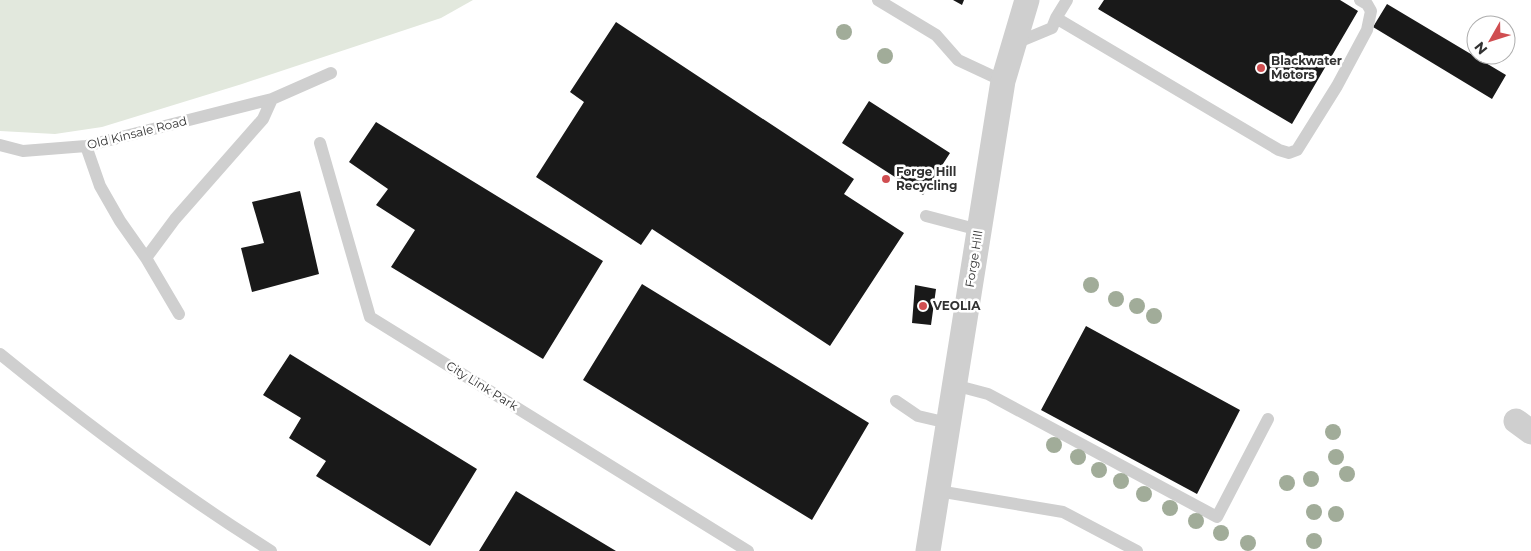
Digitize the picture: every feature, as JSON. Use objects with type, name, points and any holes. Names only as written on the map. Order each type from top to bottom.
[{"type":"street","name":"Forge Hill","points":[[928,551],[1003,81],[1016,43],[1027,0]]},
{"type":"lane","points":[[878,0],[936,35],[958,60],[1003,81]]},
{"type":"lane","points":[[1016,43],[1052,28],[1067,0]]},
{"type":"lane","points":[[1056,18],[1279,150],[1289,154],[1297,150],[1337,86],[1367,30],[1371,11],[1367,4],[1360,0]]},
{"type":"lane","name":"Old Kinsale Road","points":[[0,145],[23,151],[86,146],[272,99],[331,73]]},
{"type":"lane","points":[[146,258],[176,219],[263,119],[272,99]]},
{"type":"lane","name":"City Link Park","points":[[320,143],[370,317],[748,551]]},
{"type":"lane","points":[[86,146],[100,186],[179,314]]},
{"type":"lane","points":[[926,216],[979,230]]},
{"type":"lane","points":[[0,354],[43,389],[218,518],[271,551]]},
{"type":"lane","points":[[954,385],[988,394],[1217,516],[1268,419]]},
{"type":"lane","points":[[896,401],[918,416],[948,423]]},
{"type":"lane","points":[[938,490],[1063,512],[1137,551]]},
{"type":"shaded area","points":[[0,0],[473,0],[441,18],[242,84],[102,127],[55,134],[0,131]]},
{"type":"building","points":[[953,0],[964,0],[962,5]]},
{"type":"building","name":"Blackwater Motors","points":[[1104,0],[1340,0],[1358,11],[1292,124],[1098,9]]},
{"type":"building","points":[[1387,4],[1466,51],[1466,65],[1489,65],[1506,75],[1492,99],[1373,27]]},
{"type":"building","points":[[616,22],[854,179],[844,194],[904,233],[830,346],[652,229],[641,245],[536,177],[584,102],[570,92]]},
{"type":"building","points":[[869,101],[950,153],[923,195],[842,143]]},
{"type":"building","points":[[376,122],[603,261],[543,359],[391,267],[415,230],[376,205],[388,189],[349,162]]},
{"type":"building","points":[[300,191],[319,274],[252,292],[241,248],[264,243],[252,202]]},
{"type":"building","points":[[642,284],[869,423],[812,520],[583,380]]},
{"type":"building","name":"VEOLIA","points":[[915,285],[936,289],[931,325],[912,323]]},
{"type":"building","points":[[1086,326],[1240,410],[1197,494],[1041,410]]},
{"type":"building","points":[[290,354],[477,469],[430,546],[316,476],[326,461],[289,438],[301,418],[263,395]]},
{"type":"building","points":[[516,491],[616,551],[479,551]]},
{"type":"place","name":"Blackwater Motors","points":[[1261,68]]},
{"type":"place","name":"Forge Hill Recycling","points":[[886,179]]},
{"type":"place","name":"VEOLIA","points":[[923,306]]}]
